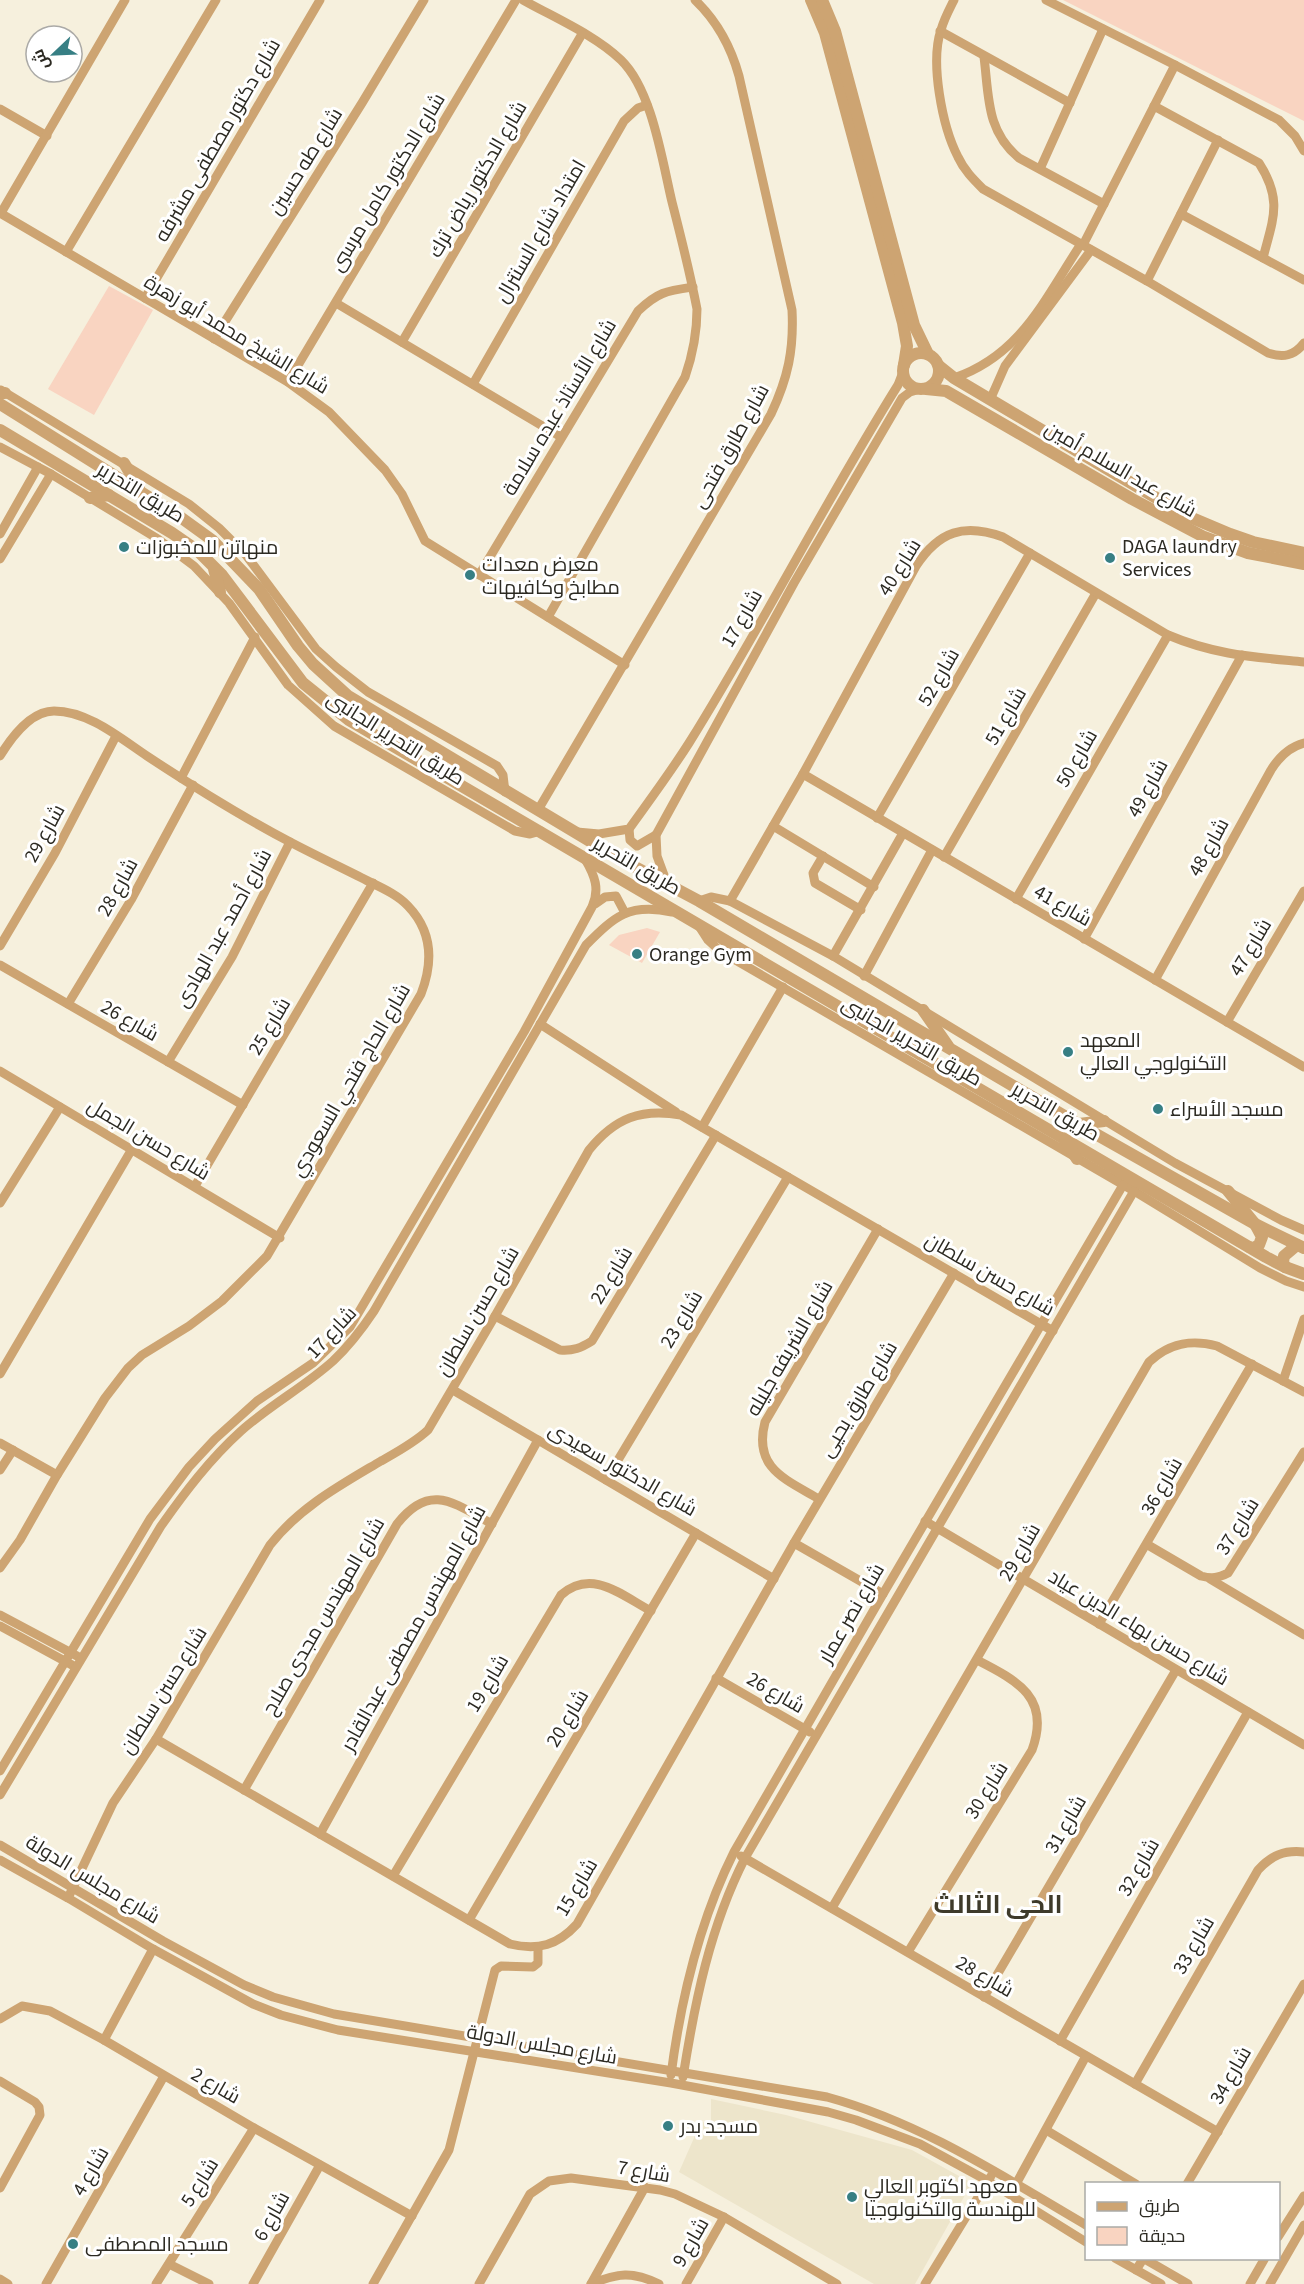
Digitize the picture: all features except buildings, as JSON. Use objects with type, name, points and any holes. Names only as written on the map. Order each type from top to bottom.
[{"type":"street","points":[[0,213],[125,0]]},
{"type":"street","points":[[66,252],[216,0]]},
{"type":"street","name":"شارع دكتور مصطفى مشرفه","points":[[145,298],[320,0]]},
{"type":"street","name":"شارع طه حسين","points":[[214,339],[424,0]]},
{"type":"street","name":"شارع الدكتور كامل مرسى","points":[[288,382],[516,0]]},
{"type":"street","points":[[524,0],[604,46],[623,62],[638,82],[647,105],[697,309],[697,333],[693,356],[685,377],[548,617]]},
{"type":"street","name":"شارع طارق فتحى","points":[[538,810],[771,414],[783,390],[790,364],[793,337],[792,310],[736,66],[721,33],[707,12],[695,0]]},
{"type":"street","points":[[811,0],[825,33],[868,168],[914,325],[928,354]]},
{"type":"street","points":[[822,0],[835,31],[906,335],[907,346],[903,369],[910,386],[923,389],[931,387],[939,378],[939,366],[933,357],[922,352],[911,356],[903,369]]},
{"type":"street","points":[[954,0],[940,31],[937,81],[957,155],[968,174],[983,189],[1147,281],[1268,353],[1278,356],[1289,355],[1304,343]]},
{"type":"street","points":[[1046,0],[1280,120],[1295,136],[1304,151]]},
{"type":"street","points":[[1040,169],[1103,29]]},
{"type":"street","points":[[940,31],[1070,103]]},
{"type":"street","name":"شارع الدكتور رياض ترك","points":[[402,342],[582,34]]},
{"type":"street","points":[[984,57],[991,113],[997,132],[1009,149],[1019,158],[1104,204]]},
{"type":"street","points":[[990,400],[1005,366],[1085,247],[1104,204],[1175,65]]},
{"type":"street","name":"امتداد شارع السنترال","points":[[473,384],[624,121],[638,108],[647,105]]},
{"type":"street","points":[[1154,106],[1259,163],[1269,179],[1274,197],[1274,216],[1263,258]]},
{"type":"street","points":[[0,109],[46,136]]},
{"type":"street","points":[[1147,281],[1218,140]]},
{"type":"street","name":"شارع الشيخ محمد أبو زهرة","points":[[0,213],[288,382],[329,412],[385,470],[402,494],[425,541],[625,665]]},
{"type":"street","points":[[1181,214],[1304,280]]},
{"type":"street","name":"شارع الأستاذ عبده سلامة","points":[[479,575],[638,311],[653,297],[672,290],[693,287]]},
{"type":"street","points":[[336,303],[561,437]]},
{"type":"street","points":[[954,378],[986,365],[1028,331]]},
{"type":"street","name":"شارع عبد السلام أمين","points":[[939,366],[1113,481]]},
{"type":"street","name":"شارع 17","points":[[629,830],[706,716],[851,460],[898,385],[903,369]]},
{"type":"street","name":"شارع 17","points":[[656,835],[794,583],[902,398],[910,392],[923,389]]},
{"type":"street","name":"شارع عبد السلام أمين","points":[[923,389],[946,391],[1134,493],[1183,527],[1226,546],[1304,564]]},
{"type":"street","name":"طريق التحرير الجانبى","points":[[1,395],[124,463],[189,504],[219,528],[246,555],[316,649],[368,692],[497,766],[502,775],[505,792]]},
{"type":"street","name":"طريق التحرير","points":[[1,395],[141,492],[195,526],[229,556],[258,589],[298,646],[330,681],[348,696],[505,792],[668,886],[699,901],[1078,1124],[1255,1224],[1301,1247]]},
{"type":"street","name":"طريق التحرير","points":[[0,430],[172,533],[213,565],[243,601],[303,683],[349,720],[680,913],[785,982],[819,995],[1064,1139],[1188,1217],[1285,1267],[1304,1274]]},
{"type":"street","name":"طريق التحرير الجانبى","points":[[0,447],[51,474],[158,539],[194,566],[220,592],[255,637],[288,686],[334,726],[515,831],[530,834],[541,831]]},
{"type":"street","points":[[124,463],[141,492]]},
{"type":"street","points":[[0,534],[38,467]]},
{"type":"street","points":[[0,559],[51,474]]},
{"type":"street","name":"شارع عبد السلام أمين","points":[[1134,493],[1230,534],[1269,546],[1304,553]]},
{"type":"street","points":[[90,498],[109,495]]},
{"type":"street","name":"شارع 40","points":[[730,901],[928,548],[944,536],[963,530],[984,530],[1003,537],[1168,635],[1208,650],[1304,663]]},
{"type":"street","name":"شارع 52","points":[[877,818],[1030,553]]},
{"type":"street","points":[[213,565],[220,592]]},
{"type":"street","name":"شارع 51","points":[[944,857],[1096,593]]},
{"type":"street","name":"شارع 50","points":[[1016,898],[1168,635]]},
{"type":"street","points":[[182,778],[255,637]]},
{"type":"street","name":"شارع 49","points":[[1084,939],[1242,656]]},
{"type":"street","name":"شارع الحاج فتحي السعودي","points":[[0,756],[16,732],[32,719],[52,711],[73,713],[116,736],[193,786],[290,842],[392,893],[407,905],[419,920],[427,938],[430,957],[428,976],[420,994],[280,1238],[267,1256],[222,1301],[189,1326],[142,1355],[128,1368],[57,1475],[20,1540],[0,1568]]},
{"type":"street","name":"شارع 29","points":[[0,946],[55,853],[116,736]]},
{"type":"street","name":"شارع 48","points":[[1155,980],[1275,764],[1288,750],[1304,742]]},
{"type":"street","points":[[421,762],[430,760],[433,748]]},
{"type":"street","points":[[452,778],[452,770],[458,764]]},
{"type":"street","name":"شارع 41","points":[[803,774],[1304,1067]]},
{"type":"street","name":"شارع 28","points":[[68,1004],[131,900],[193,786]]},
{"type":"street","points":[[773,826],[874,887]]},
{"type":"street","points":[[576,832],[599,834],[629,830],[630,840],[637,846],[656,835]]},
{"type":"street","points":[[833,956],[903,833]]},
{"type":"street","points":[[656,835],[657,856],[668,886]]},
{"type":"street","name":"شارع أحمد عبد الهادى","points":[[168,1062],[232,957],[290,842]]},
{"type":"street","points":[[864,976],[932,850]]},
{"type":"street","points":[[823,856],[813,873],[815,884],[861,910]]},
{"type":"street","name":"شارع 17","points":[[0,1795],[150,1519],[189,1467],[215,1439],[257,1401],[313,1363],[350,1327],[524,1032],[598,895],[592,871],[584,857]]},
{"type":"street","name":"شارع 25","points":[[195,1186],[373,883]]},
{"type":"street","name":"شارع 47","points":[[1227,1022],[1304,891]]},
{"type":"street","points":[[592,907],[601,899],[612,895],[620,900],[625,913]]},
{"type":"street","name":"طريق التحرير الجانبى","points":[[699,901],[711,897],[730,901],[833,956],[1104,1121],[1281,1220],[1304,1230]]},
{"type":"street","name":"شارع 17","points":[[0,1771],[185,1491],[242,1430],[334,1360],[356,1337],[375,1311],[586,945],[610,921],[625,913],[658,909],[680,913]]},
{"type":"street","points":[[702,1127],[785,982],[796,968],[794,958]]},
{"type":"street","name":"شارع 26","points":[[0,965],[243,1105]]},
{"type":"street","points":[[819,995],[819,982],[824,975]]},
{"type":"street","name":"طريق التحرير الجانبى","points":[[785,982],[894,1051],[1077,1159],[1134,1191],[1188,1217],[1260,1268],[1304,1287]]},
{"type":"street","points":[[923,1010],[951,1049]]},
{"type":"street","points":[[540,1024],[681,1115]]},
{"type":"street","points":[[894,1051],[917,1052]]},
{"type":"street","name":"شارع حسن الجمل","points":[[0,1071],[280,1238]]},
{"type":"street","points":[[0,1203],[4,1189],[60,1107]]},
{"type":"street","name":"شارع حسن سلطان","points":[[68,1898],[113,1803],[156,1739],[270,1545],[302,1510],[420,1438],[435,1422],[589,1150],[600,1136],[614,1125],[629,1117],[646,1113],[664,1112],[681,1115],[1053,1331]]},
{"type":"street","points":[[1078,1124],[1104,1121]]},
{"type":"street","name":"شارع 22","points":[[495,1316],[560,1350],[583,1347],[592,1341],[716,1135]]},
{"type":"street","points":[[1064,1139],[1077,1159]]},
{"type":"street","points":[[0,1374],[132,1149]]},
{"type":"street","name":"شارع 23","points":[[606,1480],[788,1177]]},
{"type":"street","name":"شارع نصر عمار","points":[[670,2083],[683,2005],[701,1932],[721,1878],[734,1852],[1123,1185]]},
{"type":"street","name":"شارع نصر عمار","points":[[682,2085],[705,1964],[712,1936],[732,1883],[1134,1191]]},
{"type":"street","points":[[1228,1191],[1255,1224],[1262,1240],[1256,1247],[1249,1247]]},
{"type":"street","name":"شارع الشريفه جليله","points":[[819,1499],[779,1475],[768,1464],[762,1451],[761,1436],[765,1422],[878,1230]]},
{"type":"street","points":[[1285,1267],[1282,1262],[1284,1256],[1301,1247]]},
{"type":"street","name":"شارع طارق يحيى","points":[[794,1543],[954,1274]]},
{"type":"street","points":[[1283,1381],[1304,1319]]},
{"type":"street","name":"شارع 29","points":[[832,1908],[1149,1362],[1168,1348],[1192,1342],[1217,1346],[1304,1392]]},
{"type":"street","name":"شارع 36","points":[[1099,1624],[1148,1545],[1252,1364]]},
{"type":"street","name":"شارع الدكتور سعيدى","points":[[453,1390],[774,1579]]},
{"type":"street","name":"شارع المهندس مصطفى عبدالقادر","points":[[320,1834],[538,1440]]},
{"type":"street","points":[[0,1443],[57,1475]]},
{"type":"street","points":[[0,1470],[13,1450]]},
{"type":"street","name":"شارع 37","points":[[1148,1545],[1201,1576],[1210,1579],[1228,1573],[1304,1452]]},
{"type":"street","name":"شارع المهندس مجدى صلاح","points":[[244,1790],[406,1512],[420,1503],[435,1499],[450,1501],[492,1524]]},
{"type":"street","name":"شارع حسن بهاء الدين عياد","points":[[925,1521],[1304,1745]]},
{"type":"street","name":"شارع 20","points":[[469,1920],[696,1533]]},
{"type":"street","points":[[794,1543],[883,1594]]},
{"type":"street","name":"شارع 15","points":[[156,1739],[510,1944],[525,1948],[555,1943],[577,1924],[794,1543]]},
{"type":"street","points":[[1210,1579],[1304,1635]]},
{"type":"street","name":"شارع 19","points":[[393,1876],[561,1595],[569,1587],[580,1583],[599,1583],[651,1611]]},
{"type":"street","points":[[0,1615],[74,1661]]},
{"type":"street","points":[[0,1626],[74,1661]]},
{"type":"street","name":"شارع 30","points":[[908,1952],[1032,1750],[1037,1736],[1038,1721],[1035,1707],[1028,1693],[1014,1680],[977,1660]]},
{"type":"street","name":"شارع 31","points":[[984,1997],[1176,1670]]},
{"type":"street","name":"شارع 26","points":[[716,1678],[817,1737]]},
{"type":"street","name":"شارع 32","points":[[1060,2041],[1248,1712]]},
{"type":"street","name":"شارع مجلس الدولة","points":[[0,1845],[163,1941],[244,1985],[273,1997],[334,2014],[827,2097],[860,2106],[922,2132],[1085,2224]]},
{"type":"street","name":"شارع 28","points":[[734,1852],[1218,2132]]},
{"type":"street","name":"شارع 33","points":[[1135,2084],[1258,1870],[1274,1855],[1285,1852],[1304,1852]]},
{"type":"street","name":"شارع مجلس الدولة","points":[[0,1860],[153,1949],[253,2004],[281,2015],[338,2030],[682,2085],[828,2112],[920,2144],[988,2181],[1085,2241]]},
{"type":"street","points":[[373,2284],[449,2150],[495,1970],[501,1965],[533,1967],[538,1963],[538,1947]]},
{"type":"street","points":[[104,2040],[153,1949]]},
{"type":"street","name":"شارع 34","points":[[1188,2182],[1304,1984]]},
{"type":"street","name":"شارع 2","points":[[0,2019],[22,2006],[50,2011],[412,2216]]},
{"type":"street","points":[[1016,2184],[1086,2056]]},
{"type":"street","name":"شارع 4","points":[[46,2284],[164,2076]]},
{"type":"street","points":[[0,2081],[35,2102],[39,2107],[40,2115],[0,2188]]},
{"type":"street","name":"شارع 5","points":[[156,2284],[254,2128]]},
{"type":"street","points":[[1046,2130],[1133,2182]]},
{"type":"street","name":"شارع 6","points":[[254,2284],[320,2165]]},
{"type":"street","points":[[926,2284],[993,2171]]},
{"type":"street","name":"شارع 7","points":[[478,2284],[524,2203],[539,2186],[549,2181],[571,2178],[645,2187],[675,2194],[724,2217],[826,2281],[837,2284]]},
{"type":"street","points":[[591,2284],[645,2187]]},
{"type":"street","points":[[1280,2234],[1304,2196]]},
{"type":"street","name":"شارع 9","points":[[686,2284],[724,2217]]},
{"type":"street","points":[[1270,2284],[1304,2226]]},
{"type":"street","points":[[1117,2260],[1161,2284]]},
{"type":"street","points":[[1137,2270],[1142,2260]]},
{"type":"street","points":[[1145,2260],[1188,2284]]},
{"type":"street","points":[[1250,2284],[1264,2260]]},
{"type":"street","points":[[169,2264],[209,2284]]},
{"type":"street","points":[[591,2284],[616,2276],[629,2275],[641,2276],[659,2284]]},
{"type":"street","points":[[0,2279],[8,2284]]},
{"type":"shaded area","name":"معهد اكتوبر العالي للهندسة والتكنولوجيا","points":[[711,2099],[786,2115],[912,2150],[968,2181],[969,2188],[915,2284],[874,2284],[679,2172],[701,2122],[711,2123]]},
{"type":"green space","points":[[1063,0],[1304,0],[1304,121]]},
{"type":"green space","points":[[109,286],[153,310],[94,415],[48,389]]},
{"type":"green space","name":"Orange Gym","points":[[647,928],[660,932],[642,963],[609,945],[619,935]]},
{"type":"place","name":"منهاتن للمخبوزات","points":[[124,547]]},
{"type":"place","name":"DAGA laundry Services","points":[[1110,558]]},
{"type":"place","name":"معرض معدات مطابخ وكافيهات","points":[[470,575]]},
{"type":"place","name":"Orange Gym","points":[[637,954]]},
{"type":"place","name":"المعهد التكنولوجي العالي","points":[[1068,1052]]},
{"type":"place","name":"مسجد الأسراء","points":[[1158,1109]]},
{"type":"place","name":"مسجد بدر","points":[[668,2126]]},
{"type":"place","name":"معهد اكتوبر العالي للهندسة والتكنولوجيا","points":[[852,2197]]},
{"type":"place","name":"مسجد المصطفى","points":[[73,2244]]},
{"type":"district","name":"الحى الثالث","points":[[998,1904]]}]
